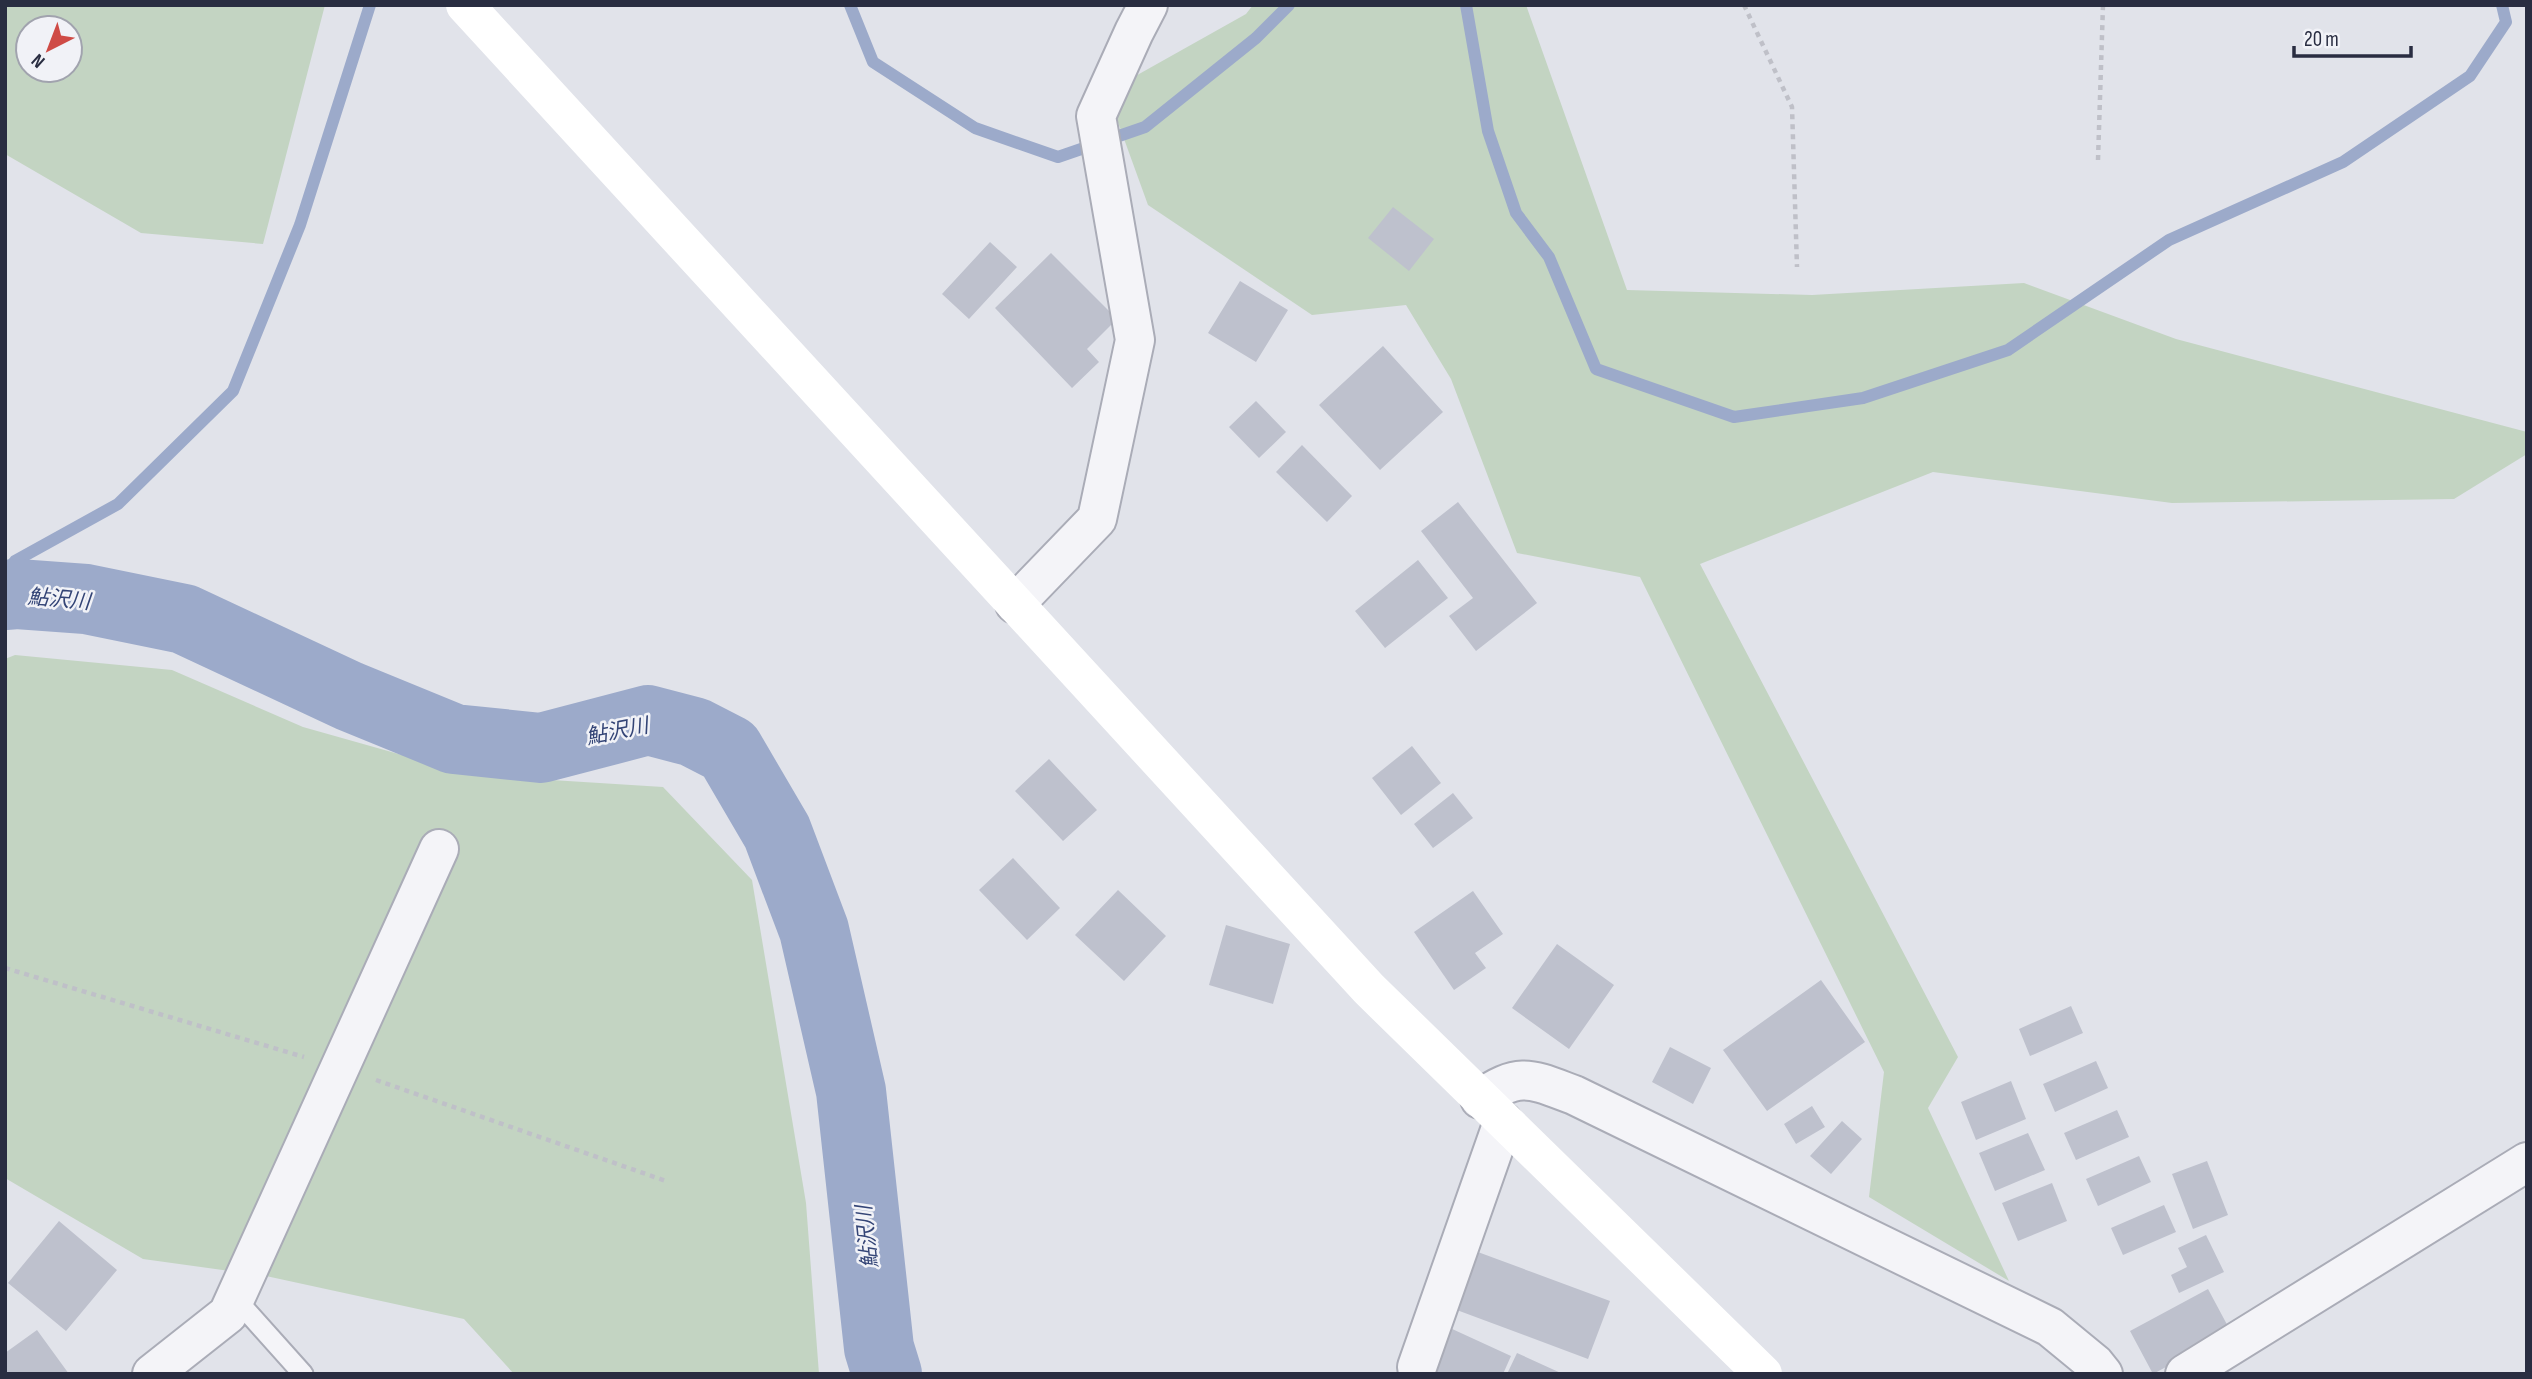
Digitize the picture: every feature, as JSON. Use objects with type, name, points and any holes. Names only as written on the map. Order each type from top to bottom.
[{"type":"street","points":[[465,5],[1369,989],[1763,1374]]},
{"type":"street","points":[[1015,604],[1097,519],[1135,340],[1096,116],[1148,5]]},
{"type":"street","points":[[152,1374],[228,1314],[439,849]]},
{"type":"street","points":[[1417,1367],[1501,1085],[1529,1078],[1574,1095],[2050,1327],[2095,1364],[2103,1374]]},
{"type":"street","points":[[2185,1374],[2527,1162]]},
{"type":"lane","points":[[235,1298],[303,1374]]},
{"type":"path","points":[[1744,5],[1792,107],[1797,267]]},
{"type":"path","points":[[2098,160],[2103,5]]},
{"type":"green space","points":[[5,5],[325,5],[263,244],[141,233],[5,154]]},
{"type":"green space","points":[[1253,5],[1526,5],[1627,290],[1812,295],[2024,283],[2176,339],[2527,432],[2527,454],[2454,499],[2172,503],[1933,472],[1700,564],[1958,1057],[1928,1108],[2009,1281],[1869,1197],[1884,1072],[1640,577],[1517,553],[1451,379],[1406,305],[1312,315],[1148,205],[1107,92],[1246,14]]},
{"type":"green space","points":[[15,655],[172,670],[303,727],[473,775],[663,787],[752,880],[806,1203],[819,1374],[514,1374],[464,1319],[266,1276],[143,1259],[5,1178],[5,659]]},
{"type":"building","points":[[1393,207],[1434,239],[1409,271],[1368,238]]},
{"type":"building","points":[[990,242],[1017,267],[969,319],[942,294]]},
{"type":"building","points":[[1051,253],[1117,319],[1087,349],[1099,362],[1072,388],[995,308]]},
{"type":"building","points":[[1240,281],[1288,310],[1256,362],[1208,333]]},
{"type":"building","points":[[1383,346],[1443,412],[1380,470],[1319,405]]},
{"type":"building","points":[[1256,401],[1286,432],[1259,458],[1229,427]]},
{"type":"building","points":[[1302,445],[1352,496],[1327,522],[1276,472]]},
{"type":"building","points":[[1458,502],[1537,603],[1476,651],[1449,616],[1473,598],[1421,531]]},
{"type":"building","points":[[1418,560],[1448,598],[1385,648],[1355,611]]},
{"type":"building","points":[[1412,746],[1441,783],[1401,815],[1372,778]]},
{"type":"building","points":[[1049,759],[1097,810],[1063,841],[1015,791]]},
{"type":"building","points":[[1453,793],[1473,818],[1433,848],[1414,824]]},
{"type":"building","points":[[1013,858],[1060,908],[1027,940],[979,890]]},
{"type":"building","points":[[1118,890],[1166,936],[1124,981],[1075,935]]},
{"type":"building","points":[[1473,891],[1503,934],[1475,953],[1486,968],[1454,990],[1414,932]]},
{"type":"building","points":[[1226,925],[1290,944],[1273,1004],[1209,985]]},
{"type":"building","points":[[1557,944],[1614,985],[1569,1049],[1512,1008]]},
{"type":"building","points":[[1821,980],[1865,1042],[1767,1111],[1723,1050]]},
{"type":"building","points":[[2071,1006],[2083,1033],[2030,1056],[2019,1029]]},
{"type":"building","points":[[1670,1047],[1711,1068],[1693,1104],[1652,1082]]},
{"type":"building","points":[[2096,1061],[2108,1088],[2055,1112],[2043,1084]]},
{"type":"building","points":[[2011,1081],[2026,1119],[1976,1140],[1961,1102]]},
{"type":"building","points":[[1812,1106],[1825,1127],[1796,1144],[1784,1124]]},
{"type":"building","points":[[2117,1110],[2129,1137],[2076,1160],[2064,1133]]},
{"type":"building","points":[[1842,1121],[1862,1139],[1831,1174],[1810,1156]]},
{"type":"building","points":[[2028,1133],[2045,1170],[1995,1191],[1979,1153]]},
{"type":"building","points":[[2139,1156],[2151,1182],[2098,1206],[2086,1179]]},
{"type":"building","points":[[2207,1161],[2228,1215],[2193,1229],[2172,1174]]},
{"type":"building","points":[[2052,1183],[2067,1221],[2018,1241],[2002,1203]]},
{"type":"building","points":[[2164,1205],[2176,1232],[2123,1255],[2111,1228]]},
{"type":"building","points":[[59,1221],[117,1270],[66,1331],[8,1283]]},
{"type":"building","points":[[2206,1235],[2224,1272],[2179,1293],[2171,1275],[2187,1267],[2178,1248]]},
{"type":"building","points":[[1467,1248],[1610,1301],[1588,1359],[1446,1306]]},
{"type":"building","points":[[2208,1289],[2231,1332],[2153,1374],[2130,1331]]},
{"type":"building","points":[[1450,1328],[1511,1356],[1503,1374],[1430,1374]]},
{"type":"building","points":[[37,1330],[69,1374],[5,1374],[5,1353]]},
{"type":"building","points":[[1517,1353],[1563,1374],[1507,1374]]},
{"type":"waterway","points":[[5,573],[15,561],[118,504],[233,391],[300,225],[370,5]]},
{"type":"waterway","points":[[850,5],[873,62],[975,128],[1058,157],[1145,127],[1256,38],[1289,5]]},
{"type":"waterway","points":[[1466,5],[1488,131],[1516,213],[1549,257],[1596,369],[1734,417],[1863,398],[2008,350],[2169,240],[2343,162],[2470,76],[2506,22],[2502,5]]},
{"type":"waterway","name":"鮎沢川","points":[[5,595],[86,599],[184,619],[349,696],[454,739],[541,748],[648,720],[694,732],[729,750],[777,832],[814,930],[851,1091],[879,1348],[887,1374]]}]
